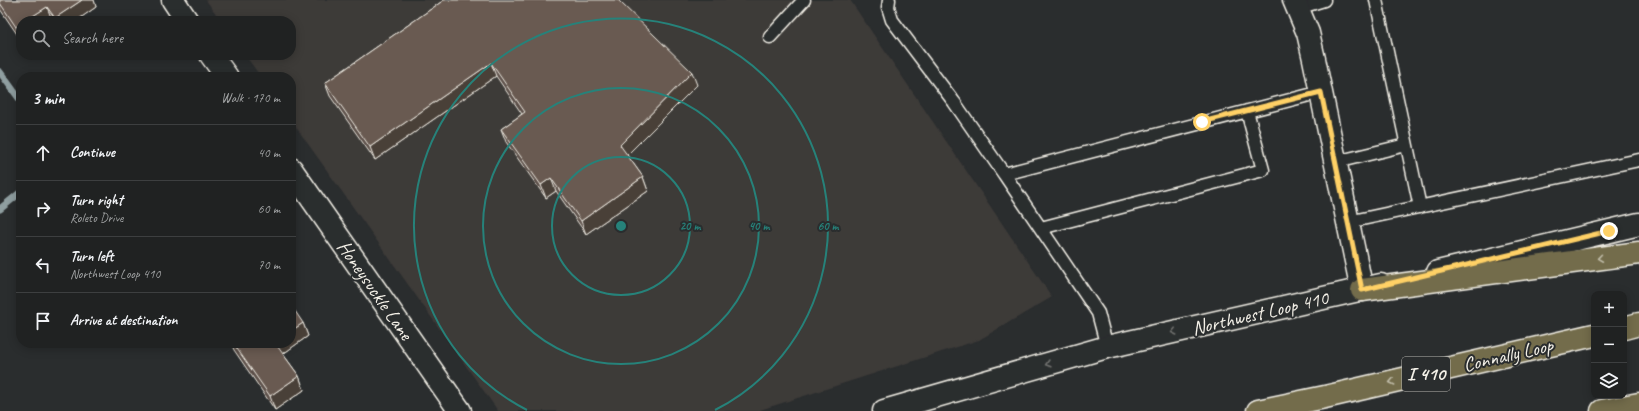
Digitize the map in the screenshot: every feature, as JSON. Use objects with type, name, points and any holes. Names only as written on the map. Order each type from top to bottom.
[{"type":"highway","points":[[1362,290],[1639,253]]},
{"type":"highway","points":[[1627,327],[1639,324]]},
{"type":"highway","name":"Connally Loop","points":[[1258,411],[1591,336]]},
{"type":"highway","points":[[1602,411],[1639,404]]},
{"type":"main road","points":[[173,0],[184,16]]},
{"type":"main road","points":[[1296,4],[1308,33],[1362,290]]},
{"type":"main road","points":[[215,60],[223,72]]},
{"type":"main road","name":"Honeysuckle Lane","points":[[296,176],[460,411]]},
{"type":"main road","name":"Northwest Loop 410","points":[[884,411],[1107,347],[1362,290],[1639,224]]},
{"type":"lane","points":[[770,36],[804,0]]},
{"type":"lane","points":[[889,0],[888,7],[892,20],[954,102],[1098,312],[1107,347]]},
{"type":"lane","points":[[1296,4],[1324,0]]},
{"type":"lane","points":[[1376,0],[1420,207]]},
{"type":"lane","points":[[1004,174],[1321,92]]},
{"type":"lane","points":[[1041,228],[1263,170],[1247,111]]},
{"type":"lane","points":[[1336,162],[1406,145]]},
{"type":"lane","points":[[1348,222],[1639,160]]},
{"type":"shaded area","points":[[206,0],[850,0],[1052,297],[979,340],[757,411],[498,411],[296,127],[296,72],[257,72],[249,60],[296,60],[296,16],[217,16]]},
{"type":"building","points":[[0,0],[82,0],[58,16],[54,16],[47,7],[33,16],[16,16],[16,27],[0,3]]},
{"type":"building","points":[[444,0],[618,0],[692,72],[620,145],[643,177],[581,221],[551,178],[541,185],[501,129],[525,112],[491,63],[370,147],[325,83]]},
{"type":"building","points":[[296,312],[303,323],[296,328]]},
{"type":"building","points":[[236,348],[279,348],[299,376],[270,396]]},
{"type":"waterway","points":[[0,72],[16,94]]},
{"type":"waterway","points":[[0,209],[16,196]]},
{"type":"route","points":[[1202,122],[1321,92],[1362,290],[1609,231]]}]
